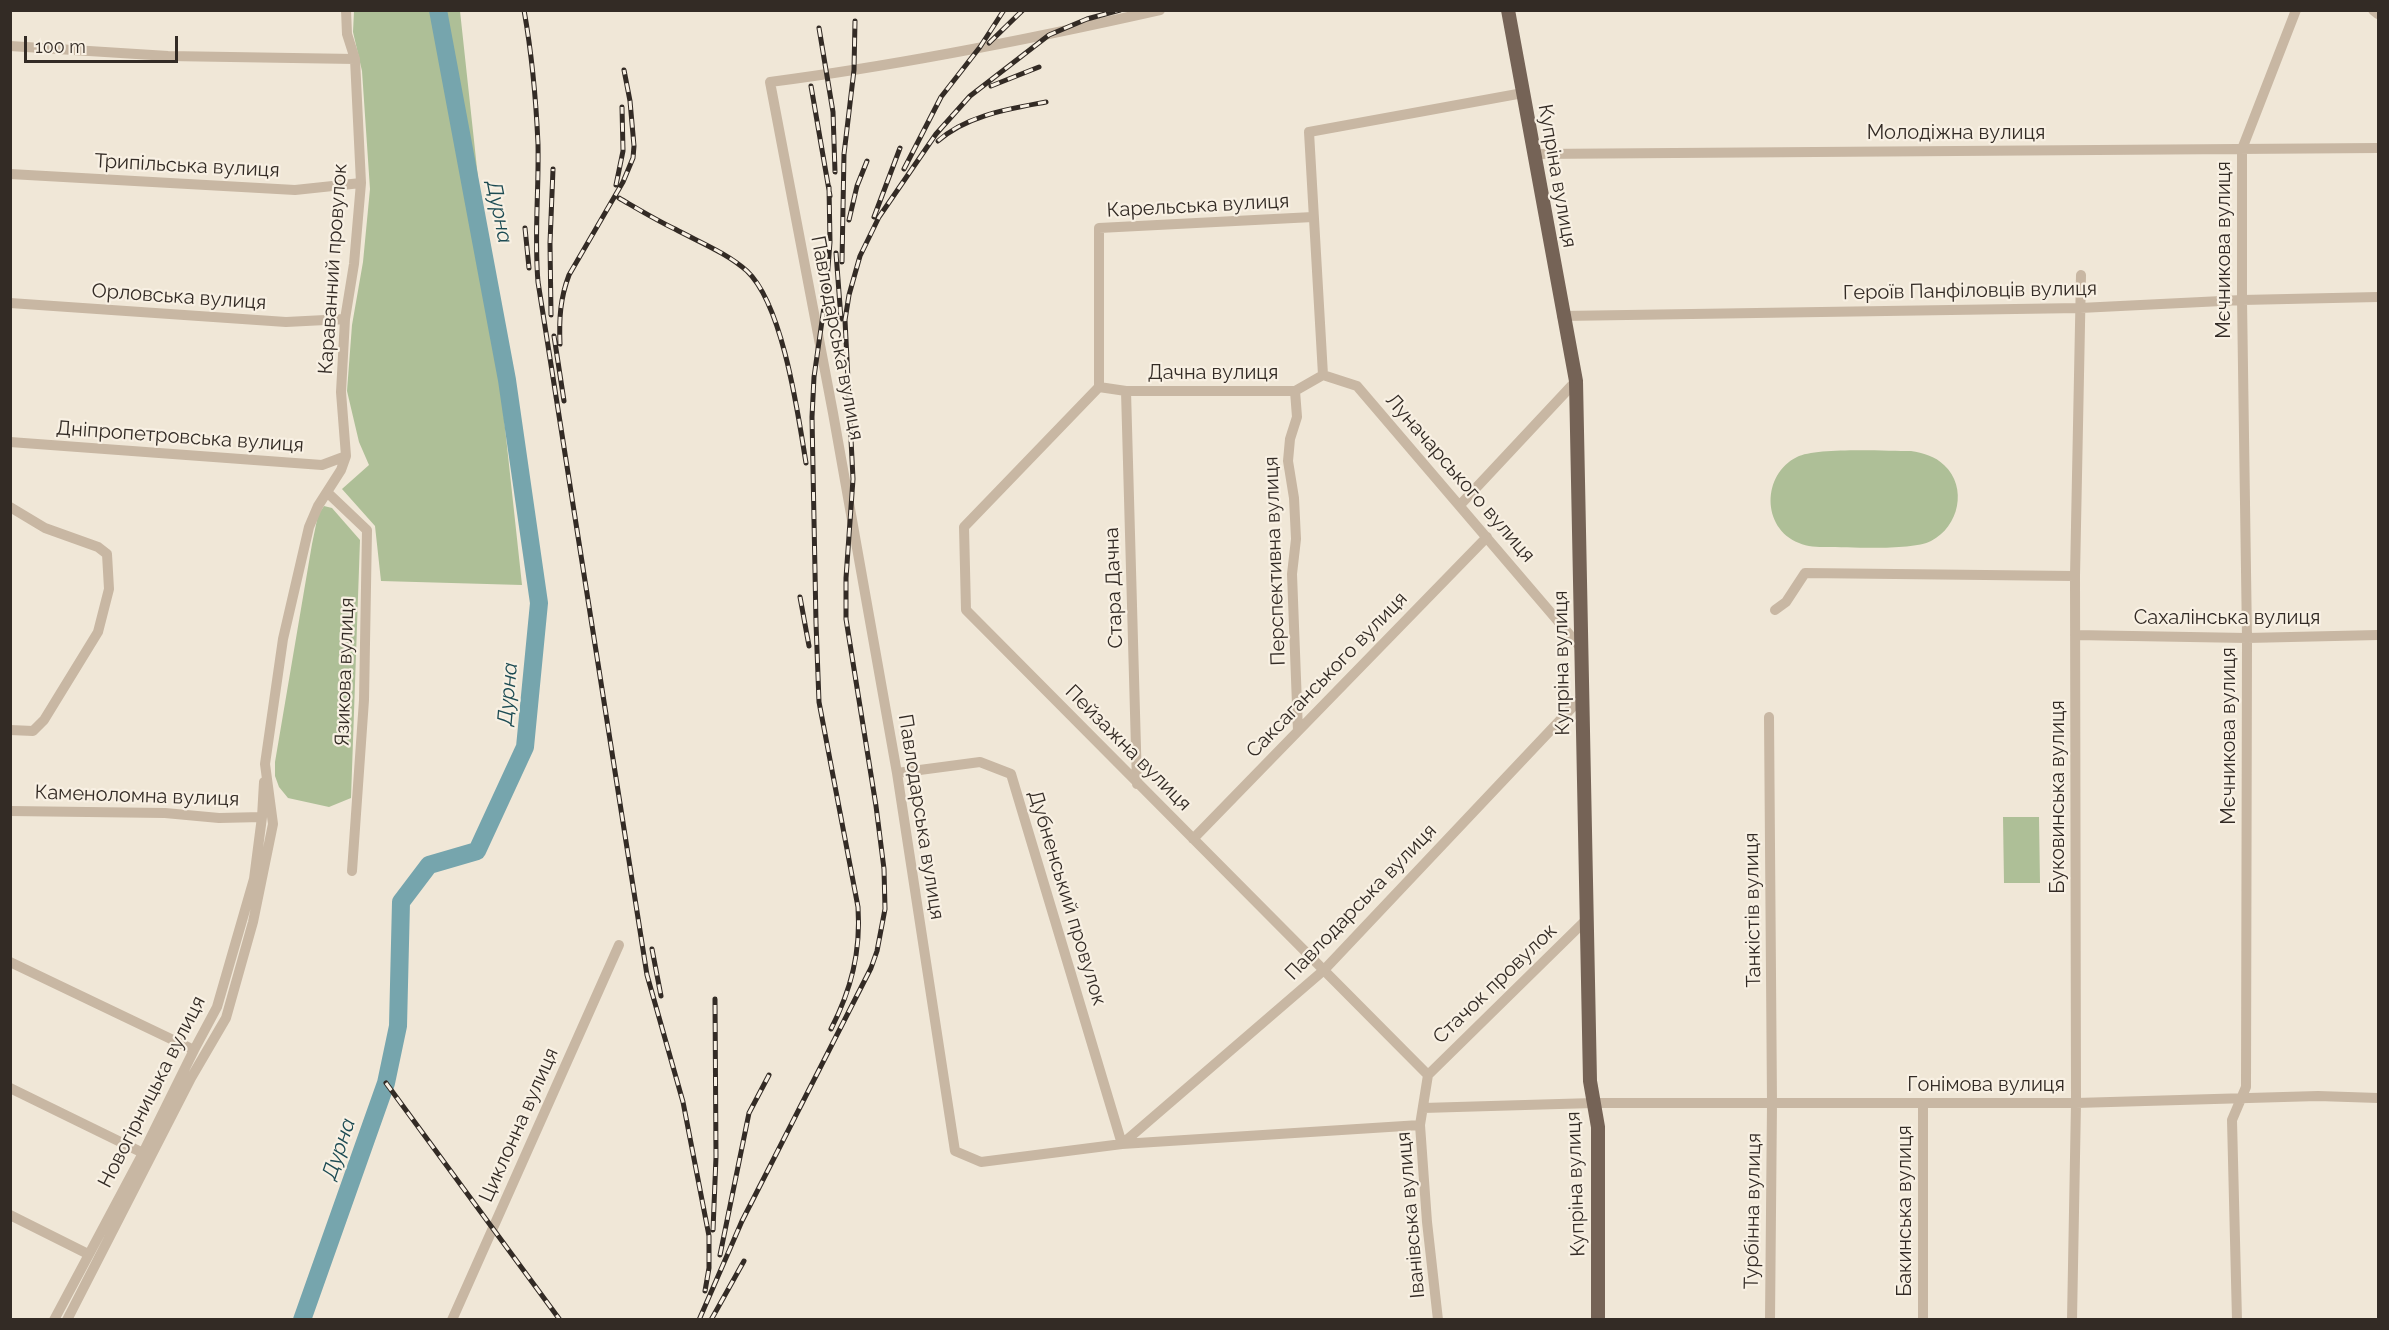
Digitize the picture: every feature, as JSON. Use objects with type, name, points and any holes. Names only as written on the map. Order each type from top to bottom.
[{"type":"main road","name":"Купріна вулиця","points":[[1508,10],[1562,316],[1576,381],[1590,1081],[1598,1127],[1598,1320]]},
{"type":"street","name":"Караванний провулок","points":[[346,10],[347,34],[355,59],[361,183],[354,264],[345,319],[341,392],[346,456]]},
{"type":"street","name":"Павлодарська вулиця","points":[[1160,10],[1049,35],[828,75],[770,82],[833,413],[897,773],[955,1151],[981,1162],[1122,1144],[1324,970],[1582,697]]},
{"type":"street","points":[[2242,149],[2296,10]]},
{"type":"street","points":[[2373,10],[2379,14]]},
{"type":"street","points":[[10,46],[168,56],[355,59]]},
{"type":"street","points":[[1323,375],[1309,132],[1523,93]]},
{"type":"street","name":"Молодіжна вулиця","points":[[1534,154],[2379,148]]},
{"type":"street","name":"Мєчникова вулиця","points":[[2237,1320],[2232,1120],[2246,1087],[2247,638],[2242,149]]},
{"type":"street","name":"Трипільська вулиця","points":[[10,174],[296,190],[361,183]]},
{"type":"street","name":"Карельська вулиця","points":[[1099,387],[1099,228],[1313,217]]},
{"type":"street","name":"Буковинська вулиця","points":[[2072,1320],[2076,1103],[2075,576],[2081,275]]},
{"type":"street","name":"Героїв Панфіловців вулиця","points":[[1562,316],[2080,308],[2242,300],[2379,297]]},
{"type":"street","name":"Орловська вулиця","points":[[10,303],[286,322],[345,319]]},
{"type":"street","name":"Дачна вулиця","points":[[1099,387],[1126,392],[1295,391],[1323,375]]},
{"type":"street","name":"Луначарського вулиця","points":[[1323,375],[1357,386],[1581,648]]},
{"type":"street","points":[[1460,505],[1576,381]]},
{"type":"street","name":"Пейзажна вулиця","points":[[1099,387],[964,527],[966,610],[1324,970]]},
{"type":"street","name":"Перспективна вулиця","points":[[1295,391],[1297,417],[1290,439],[1288,461],[1294,498],[1296,539],[1292,574],[1298,731]]},
{"type":"street","name":"Стара Дачна","points":[[1126,392],[1137,784]]},
{"type":"street","name":"Дніпропетровська вулиця","points":[[10,442],[322,465],[346,456]]},
{"type":"street","points":[[327,492],[341,470],[346,456]]},
{"type":"street","name":"Новогірницька вулиця","points":[[54,1320],[143,1153],[217,1007],[254,879],[262,817],[265,764],[283,639],[309,527],[327,492]]},
{"type":"street","name":"Язикова вулиця","points":[[327,492],[367,530],[364,700],[352,871]]},
{"type":"street","points":[[10,507],[45,528],[98,547],[107,554],[109,589],[98,632],[44,720],[33,731],[10,730]]},
{"type":"street","name":"Саксаганського вулиця","points":[[1193,839],[1487,537]]},
{"type":"street","points":[[1775,610],[1786,602],[1805,573],[2075,576]]},
{"type":"street","name":"Сахалінська вулиця","points":[[2075,635],[2247,638],[2379,635]]},
{"type":"street","name":"Танкістів вулиця","points":[[1768,717],[1772,1103]]},
{"type":"street","name":"Дубненський провулок","points":[[897,773],[980,762],[1011,774],[1122,1144]]},
{"type":"street","name":"Новогірницька вулиця","points":[[67,1320],[191,1078],[226,1018],[253,922],[273,824],[265,764]]},
{"type":"street","name":"Каменоломна вулиця","points":[[10,811],[165,813],[219,818],[262,817]]},
{"type":"street","name":"Стачок провулок","points":[[1428,1075],[1587,919]]},
{"type":"street","name":"Циклонна вулиця","points":[[452,1320],[619,945]]},
{"type":"street","points":[[10,962],[194,1050]]},
{"type":"street","points":[[1324,970],[1428,1075]]},
{"type":"street","name":"Іванівська вулиця","points":[[1428,1075],[1420,1125],[1426,1222],[1438,1320]]},
{"type":"street","points":[[10,1088],[143,1153]]},
{"type":"street","name":"Гонімова вулиця","points":[[1593,1103],[2076,1103],[2318,1096],[2379,1098]]},
{"type":"street","name":"Іванівська вулиця","points":[[1423,1108],[1593,1103]]},
{"type":"street","name":"Турбінна вулиця","points":[[1770,1320],[1772,1103]]},
{"type":"street","name":"Бакинська вулиця","points":[[1923,1103],[1923,1320]]},
{"type":"street","points":[[1122,1144],[1420,1125]]},
{"type":"street","points":[[10,1215],[88,1254]]},
{"type":"green space","points":[[354,11],[460,11],[522,585],[381,581],[375,526],[342,489],[369,465],[359,442],[347,391],[352,325],[363,262],[370,189],[362,71],[353,32]]},
{"type":"green space","points":[[1835,451],[1911,451],[1937,459],[1951,474],[1956,484],[1958,495],[1954,517],[1941,535],[1931,541],[1896,547],[1812,546],[1802,544],[1787,536],[1778,526],[1772,514],[1772,488],[1785,465],[1797,457]]},
{"type":"green space","points":[[324,506],[332,508],[360,540],[351,798],[329,807],[288,798],[279,787],[275,776],[275,762],[312,544],[318,515]]},
{"type":"green space","points":[[2003,817],[2039,817],[2040,883],[2004,883]]},
{"type":"waterway","name":"Дурна","points":[[302,1320],[386,1083],[398,1026],[401,902],[429,865],[477,851],[525,747],[539,603],[507,380],[438,10]]},
{"type":"railway","points":[[524,10],[537,127],[538,282],[647,975],[683,1102],[709,1236],[709,1268],[705,1291]]},
{"type":"railway","points":[[904,169],[941,97],[980,47],[1004,10]]},
{"type":"railway","points":[[989,43],[1023,10]]},
{"type":"railway","points":[[699,1320],[742,1221],[871,968],[877,951],[885,909],[884,869],[876,806],[846,619],[846,578],[853,479],[845,320],[849,295],[860,256],[879,217],[936,134],[970,96],[1049,35],[1087,19],[1120,10]]},
{"type":"railway","points":[[842,262],[844,154],[854,70],[855,21]]},
{"type":"railway","points":[[819,28],[833,112],[835,172]]},
{"type":"railway","points":[[991,86],[1039,67]]},
{"type":"railway","points":[[560,344],[561,309],[569,275],[623,182],[633,158],[630,101],[624,70]]},
{"type":"railway","points":[[811,86],[830,196]]},
{"type":"railway","points":[[938,141],[949,132],[975,119],[1046,102]]},
{"type":"railway","points":[[616,185],[623,151],[622,107]]},
{"type":"railway","points":[[874,217],[900,148]]},
{"type":"railway","points":[[849,220],[857,186],[867,161]]},
{"type":"railway","points":[[551,315],[550,243],[553,169]]},
{"type":"railway","points":[[829,187],[830,242],[826,293],[814,377],[812,417],[819,702],[858,907],[859,924],[853,970],[844,1000],[831,1029]]},
{"type":"railway","points":[[619,198],[731,259],[747,271],[760,287],[770,308],[787,361],[806,463]]},
{"type":"railway","points":[[525,228],[529,268]]},
{"type":"railway","points":[[836,253],[841,319]]},
{"type":"railway","points":[[554,336],[564,401]]},
{"type":"railway","points":[[800,597],[809,646]]},
{"type":"railway","points":[[652,949],[661,996]]},
{"type":"railway","points":[[713,1230],[716,1157],[715,999]]},
{"type":"railway","points":[[720,1255],[749,1113],[769,1075]]},
{"type":"railway","points":[[386,1083],[560,1320]]},
{"type":"railway","points":[[711,1320],[744,1261]]}]
